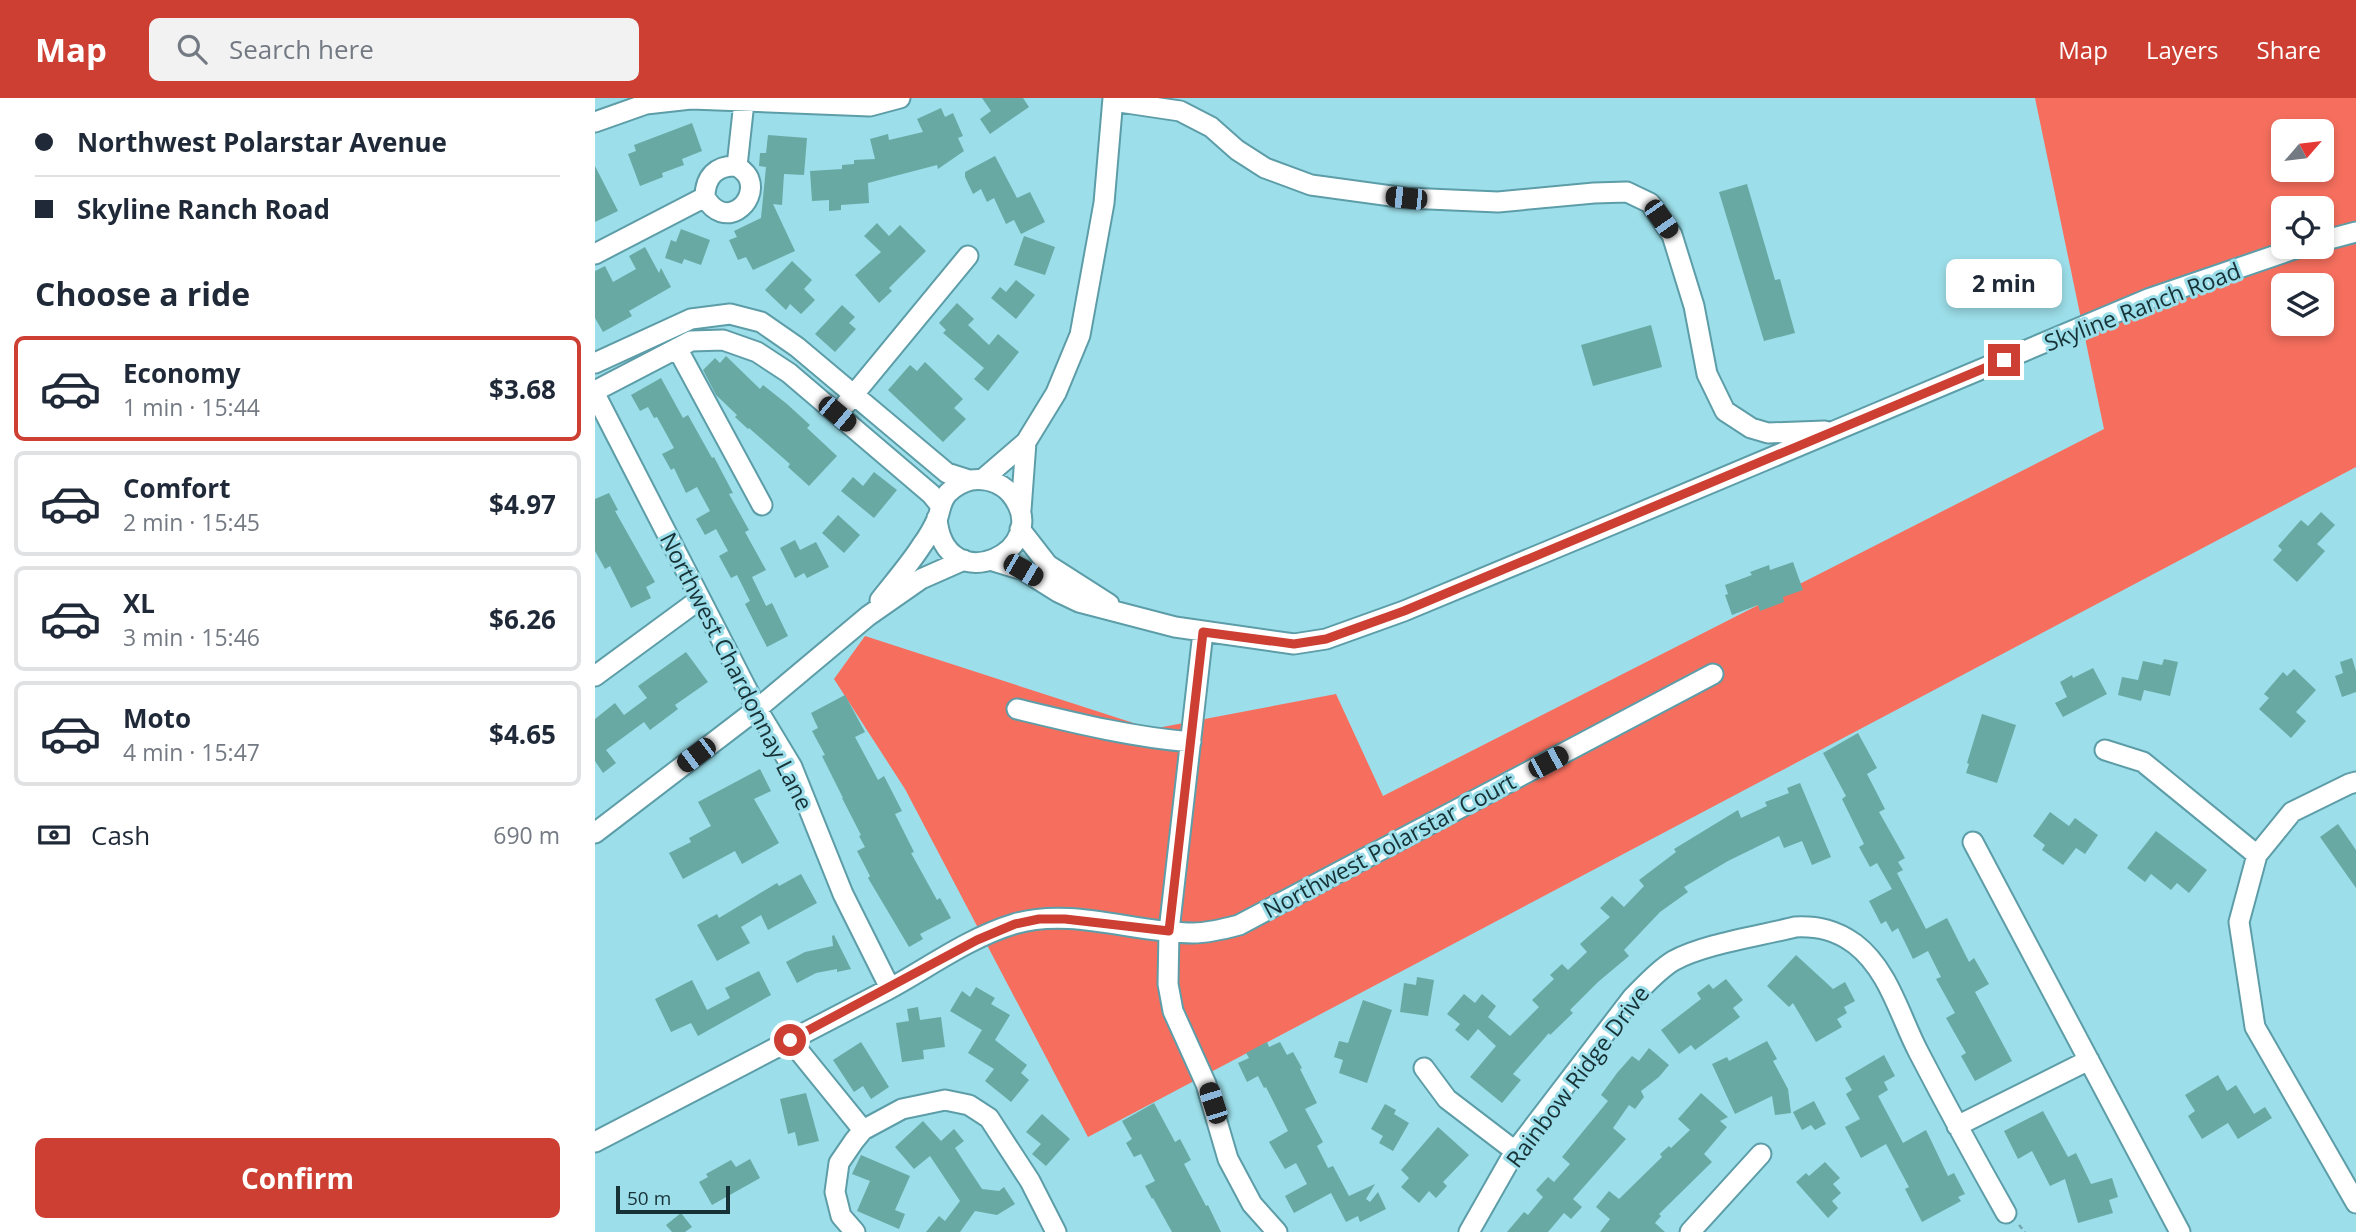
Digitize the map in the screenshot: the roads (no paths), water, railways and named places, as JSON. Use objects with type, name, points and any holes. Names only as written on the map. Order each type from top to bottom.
[{"type":"street","points":[[595,122],[646,104],[691,99],[870,106],[900,98]]},
{"type":"street","points":[[868,616],[922,545],[947,494],[957,485],[976,480],[1026,442],[1056,393],[1080,335],[1104,203],[1113,100],[1180,111],[1211,127],[1237,150],[1265,168],[1311,185],[1406,198],[1498,202],[1594,192],[1627,192],[1650,203],[1672,234],[1695,306],[1707,374],[1725,411],[1751,428],[1768,433],[1837,430]]},
{"type":"street","points":[[737,166],[718,169],[709,176],[705,185],[705,197],[716,211],[726,214],[735,211],[744,204],[750,187],[749,179],[737,166],[744,102]]},
{"type":"street","points":[[595,254],[705,197]]},
{"type":"street","points":[[2334,238],[2356,232]]},
{"type":"street","points":[[837,414],[968,256]]},
{"type":"street","name":"Skyline Ranch Road","points":[[993,561],[1023,570],[1079,602],[1175,627],[1294,644],[1326,639],[1404,611],[2148,299],[2271,257]]},
{"type":"street","points":[[595,363],[691,319],[730,314],[761,322],[797,347],[947,473],[996,482],[1007,490],[1016,501],[1020,522]]},
{"type":"street","points":[[595,392],[691,341],[723,340],[757,352],[789,373],[930,494],[939,512],[938,531],[944,544],[953,554],[978,563],[993,561],[1006,554],[1015,543],[1020,522],[1026,442]]},
{"type":"street","points":[[677,348],[762,505]]},
{"type":"street","name":"Northwest Chardonnay Lane","points":[[595,392],[757,709],[792,767],[843,894],[890,988]]},
{"type":"street","name":"Skyline Ranch Road","points":[[1020,522],[1048,565],[1119,611]]},
{"type":"street","points":[[595,833],[757,709],[868,616],[921,579],[964,560]]},
{"type":"street","points":[[595,676],[700,599]]},
{"type":"street","points":[[1203,632],[1169,931],[1168,984],[1173,1011],[1206,1084],[1228,1159],[1252,1205],[1277,1232]]},
{"type":"street","name":"Northwest Polarstar Court","points":[[595,1142],[977,940],[1015,924],[1039,919],[1065,919],[1193,933],[1239,925],[1713,674]]},
{"type":"street","points":[[1017,709],[1114,732],[1191,742]]},
{"type":"street","points":[[2105,750],[2143,762],[2257,855]]},
{"type":"street","points":[[2356,782],[2292,812],[2257,855],[2239,922],[2255,1027],[2356,1203]]},
{"type":"street","points":[[1973,842],[2180,1232]]},
{"type":"street","name":"Rainbow Ridge Drive","points":[[1469,1232],[1515,1151],[1652,977],[1690,953],[1795,927],[1812,926],[1833,931],[1856,945],[1876,967],[1895,997],[1909,1033],[2006,1213]]},
{"type":"street","points":[[790,1040],[863,1130]]},
{"type":"street","points":[[1957,1126],[2089,1060]]},
{"type":"street","points":[[1424,1068],[1447,1099],[1515,1151]]},
{"type":"street","points":[[855,1232],[841,1216],[835,1192],[839,1163],[863,1130],[902,1109],[945,1100],[968,1105],[989,1118],[1009,1146],[1056,1232]]},
{"type":"street","points":[[1690,1232],[1761,1154]]}]
